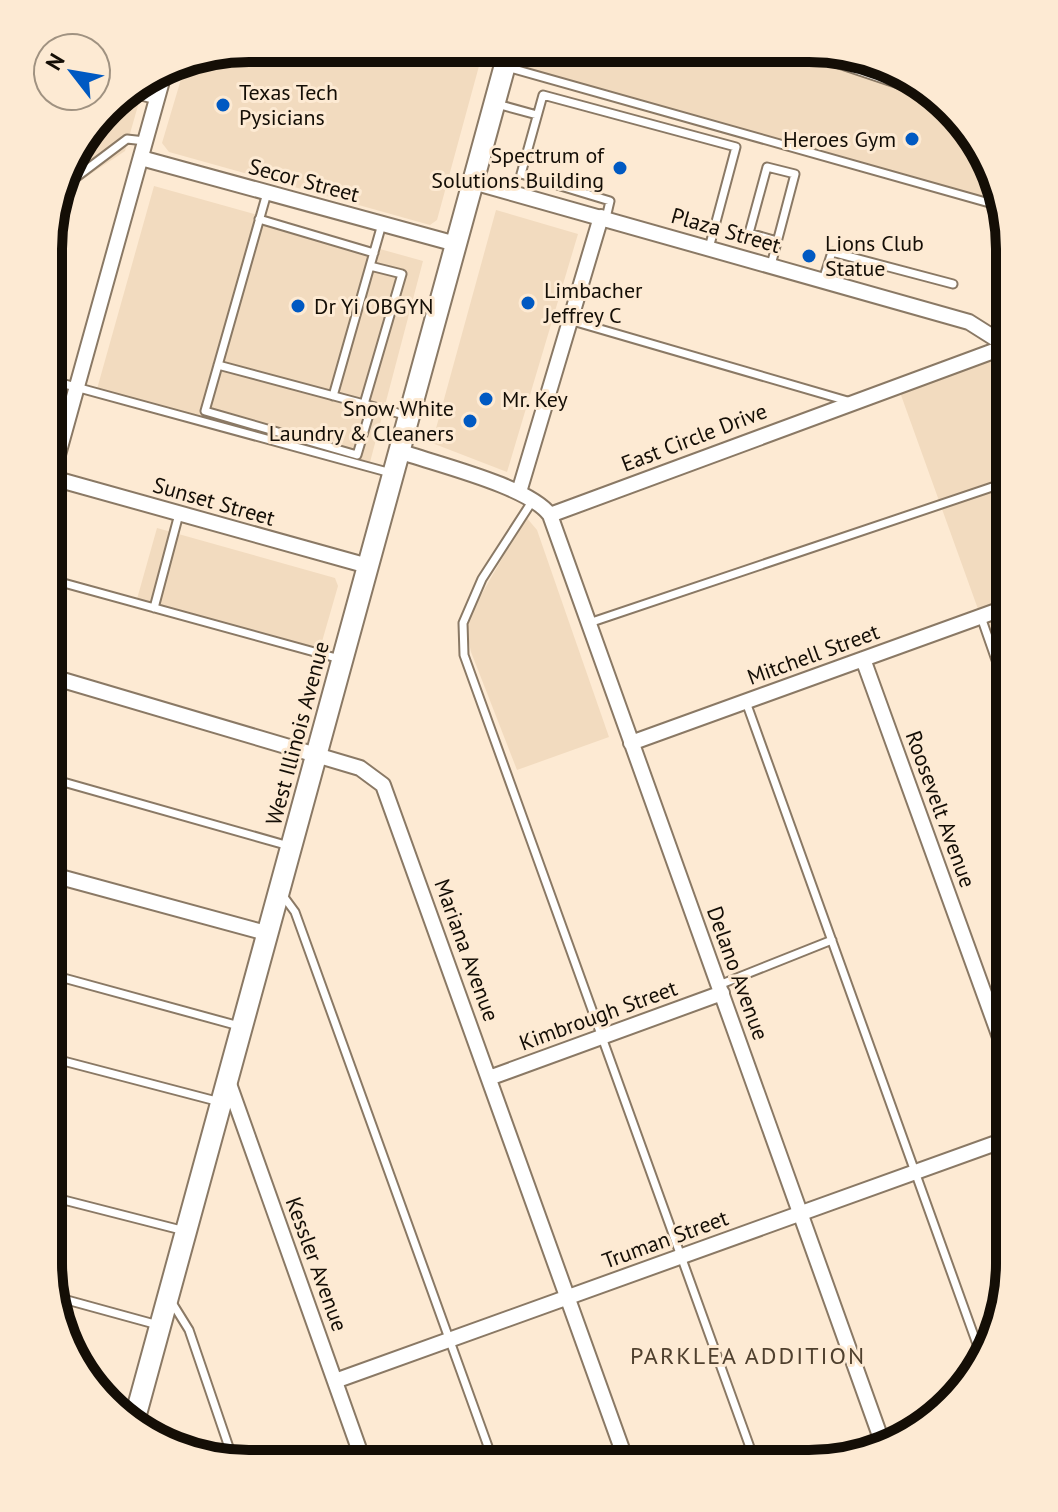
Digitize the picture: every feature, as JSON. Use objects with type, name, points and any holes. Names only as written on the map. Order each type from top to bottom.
[{"type":"main road","name":"West Illinois Avenue","points":[[136,1412],[505,62]]},
{"type":"street","points":[[62,440],[161,84]]},
{"type":"street","name":"Secor Street","points":[[141,158],[456,244]]},
{"type":"street","name":"Plaza Street","points":[[473,182],[969,322],[996,340]]},
{"type":"street","points":[[519,492],[569,320],[603,218]]},
{"type":"street","name":"East Circle Drive","points":[[550,515],[851,402],[996,353]]},
{"type":"street","points":[[399,451],[519,492],[533,499],[550,515]]},
{"type":"street","name":"Sunset Street","points":[[62,484],[368,566]]},
{"type":"street","name":"Delano Avenue","points":[[550,515],[880,1436]]},
{"type":"street","name":"Mitchell Street","points":[[631,743],[996,611]]},
{"type":"street","name":"Roosevelt Avenue","points":[[863,659],[996,1026]]},
{"type":"street","name":"Mariana Avenue","points":[[62,680],[366,771],[379,779],[387,793],[622,1450]]},
{"type":"street","points":[[62,878],[266,933]]},
{"type":"street","name":"Kimbrough Street","points":[[489,1078],[720,989]]},
{"type":"street","name":"Kessler Avenue","points":[[228,1081],[359,1450]]},
{"type":"street","name":"Truman Street","points":[[335,1381],[996,1143]]},
{"type":"lane","points":[[513,62],[990,203]]},
{"type":"lane","points":[[146,93],[157,100]]},
{"type":"lane","points":[[603,218],[610,201],[521,174],[543,95],[736,147],[709,248]]},
{"type":"lane","points":[[494,104],[537,115]]},
{"type":"lane","points":[[76,178],[127,139],[145,141]]},
{"type":"lane","points":[[771,265],[795,174],[767,167],[749,233],[777,241]]},
{"type":"lane","points":[[267,193],[205,411],[357,455],[368,418],[364,404],[402,274],[370,266]]},
{"type":"lane","points":[[259,219],[374,253]]},
{"type":"lane","points":[[333,396],[382,224]]},
{"type":"lane","points":[[823,280],[832,252],[953,284]]},
{"type":"lane","points":[[569,320],[851,402]]},
{"type":"lane","points":[[218,365],[409,416]]},
{"type":"lane","points":[[62,384],[393,474]]},
{"type":"lane","points":[[589,623],[996,486]]},
{"type":"lane","points":[[533,499],[482,579],[463,623],[464,655],[751,1450]]},
{"type":"lane","points":[[154,608],[179,514]]},
{"type":"lane","points":[[62,583],[342,659]]},
{"type":"lane","points":[[981,617],[996,660]]},
{"type":"lane","points":[[746,702],[977,1345]]},
{"type":"lane","points":[[62,782],[290,847]]},
{"type":"lane","points":[[278,889],[295,912],[489,1450]]},
{"type":"lane","points":[[720,989],[832,940]]},
{"type":"lane","points":[[62,978],[242,1027]]},
{"type":"lane","points":[[62,1061],[222,1103]]},
{"type":"lane","points":[[62,1200],[186,1232]]},
{"type":"lane","points":[[168,1296],[189,1330],[229,1448]]},
{"type":"lane","points":[[66,1300],[160,1325]]},
{"type":"shaded area","points":[[237,62],[480,62],[437,220],[430,225],[169,152],[162,143],[182,75],[212,66]]},
{"type":"shaded area","points":[[506,62],[809,62],[858,68],[913,93],[950,126],[977,166],[990,205],[505,68]]},
{"type":"shaded area","points":[[140,97],[125,151],[73,186],[87,155],[101,135]]},
{"type":"shaded area","points":[[154,186],[423,261],[369,466],[97,389]]},
{"type":"shaded area","points":[[496,210],[578,234],[507,472],[432,443]]},
{"type":"shaded area","points":[[996,351],[996,659],[897,384]]},
{"type":"shaded area","points":[[526,517],[537,530],[609,737],[517,770],[471,652],[465,623]]},
{"type":"shaded area","points":[[157,528],[335,578],[338,586],[319,652],[137,599]]},
{"type":"place","name":"Texas Tech Pysicians","points":[[223,105]]},
{"type":"place","name":"Heroes Gym","points":[[912,139]]},
{"type":"place","name":"Spectrum of Solutions Building","points":[[620,168]]},
{"type":"place","name":"Lions Club Statue","points":[[809,256]]},
{"type":"place","name":"Limbacher Jeffrey C","points":[[528,303]]},
{"type":"place","name":"Dr Yi OBGYN","points":[[298,306]]},
{"type":"place","name":"Mr. Key","points":[[486,399]]},
{"type":"place","name":"Snow White Laundry & Cleaners","points":[[470,421]]},
{"type":"district","name":"PARKLEA ADDITION","points":[[748,1355]]}]
